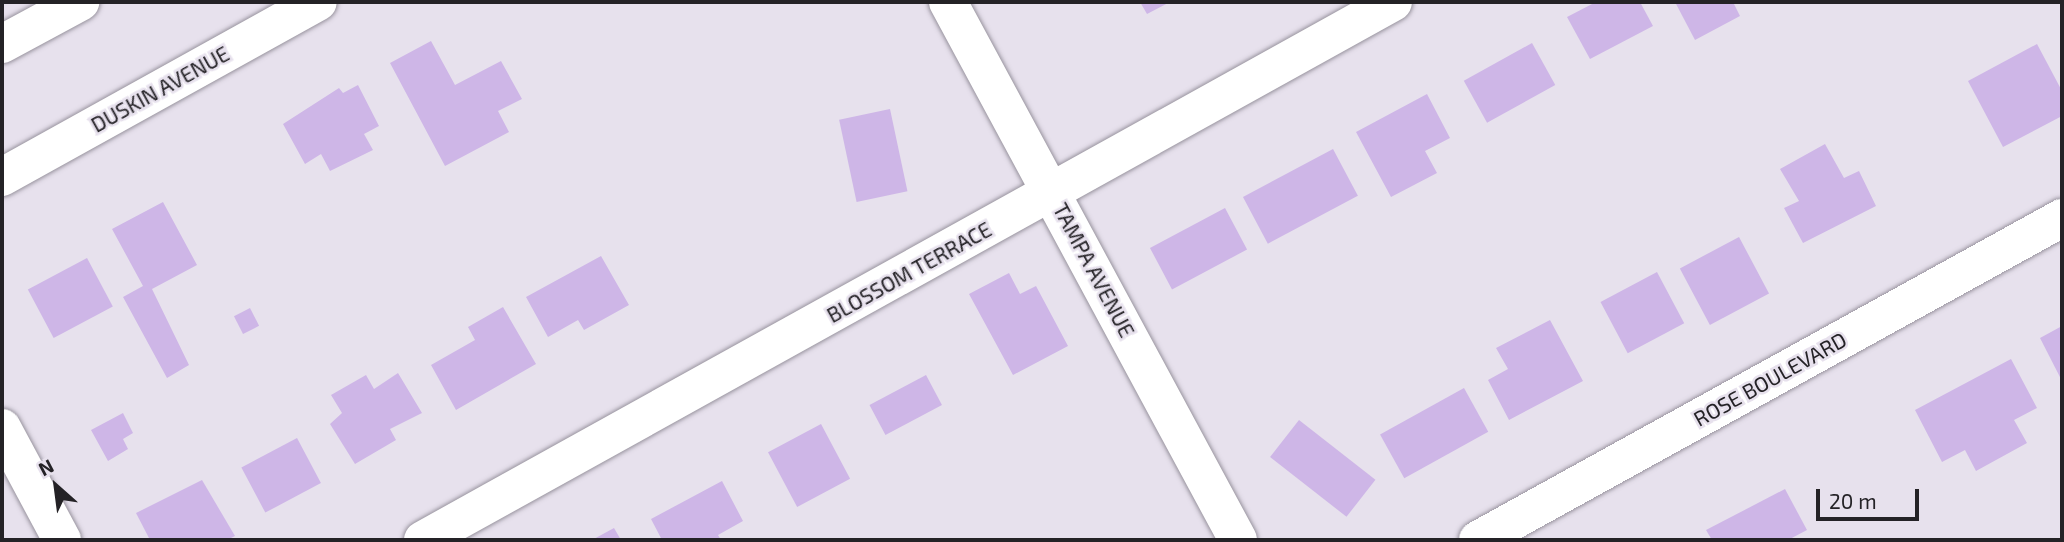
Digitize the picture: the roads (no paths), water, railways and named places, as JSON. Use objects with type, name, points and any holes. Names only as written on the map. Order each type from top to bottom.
[{"type":"street","points":[[2,44],[80,2]]},
{"type":"street","name":"DUSKIN AVENUE","points":[[2,177],[318,2]]},
{"type":"street","name":"TAMPA AVENUE","points":[[948,2],[1238,540]]},
{"type":"street","name":"BLOSSOM TERRACE","points":[[423,540],[1053,193],[1393,2]]},
{"type":"street","name":"ROSE BOULEVARD","points":[[1478,540],[2062,218]]},
{"type":"street","points":[[2,428],[62,540]]}]
